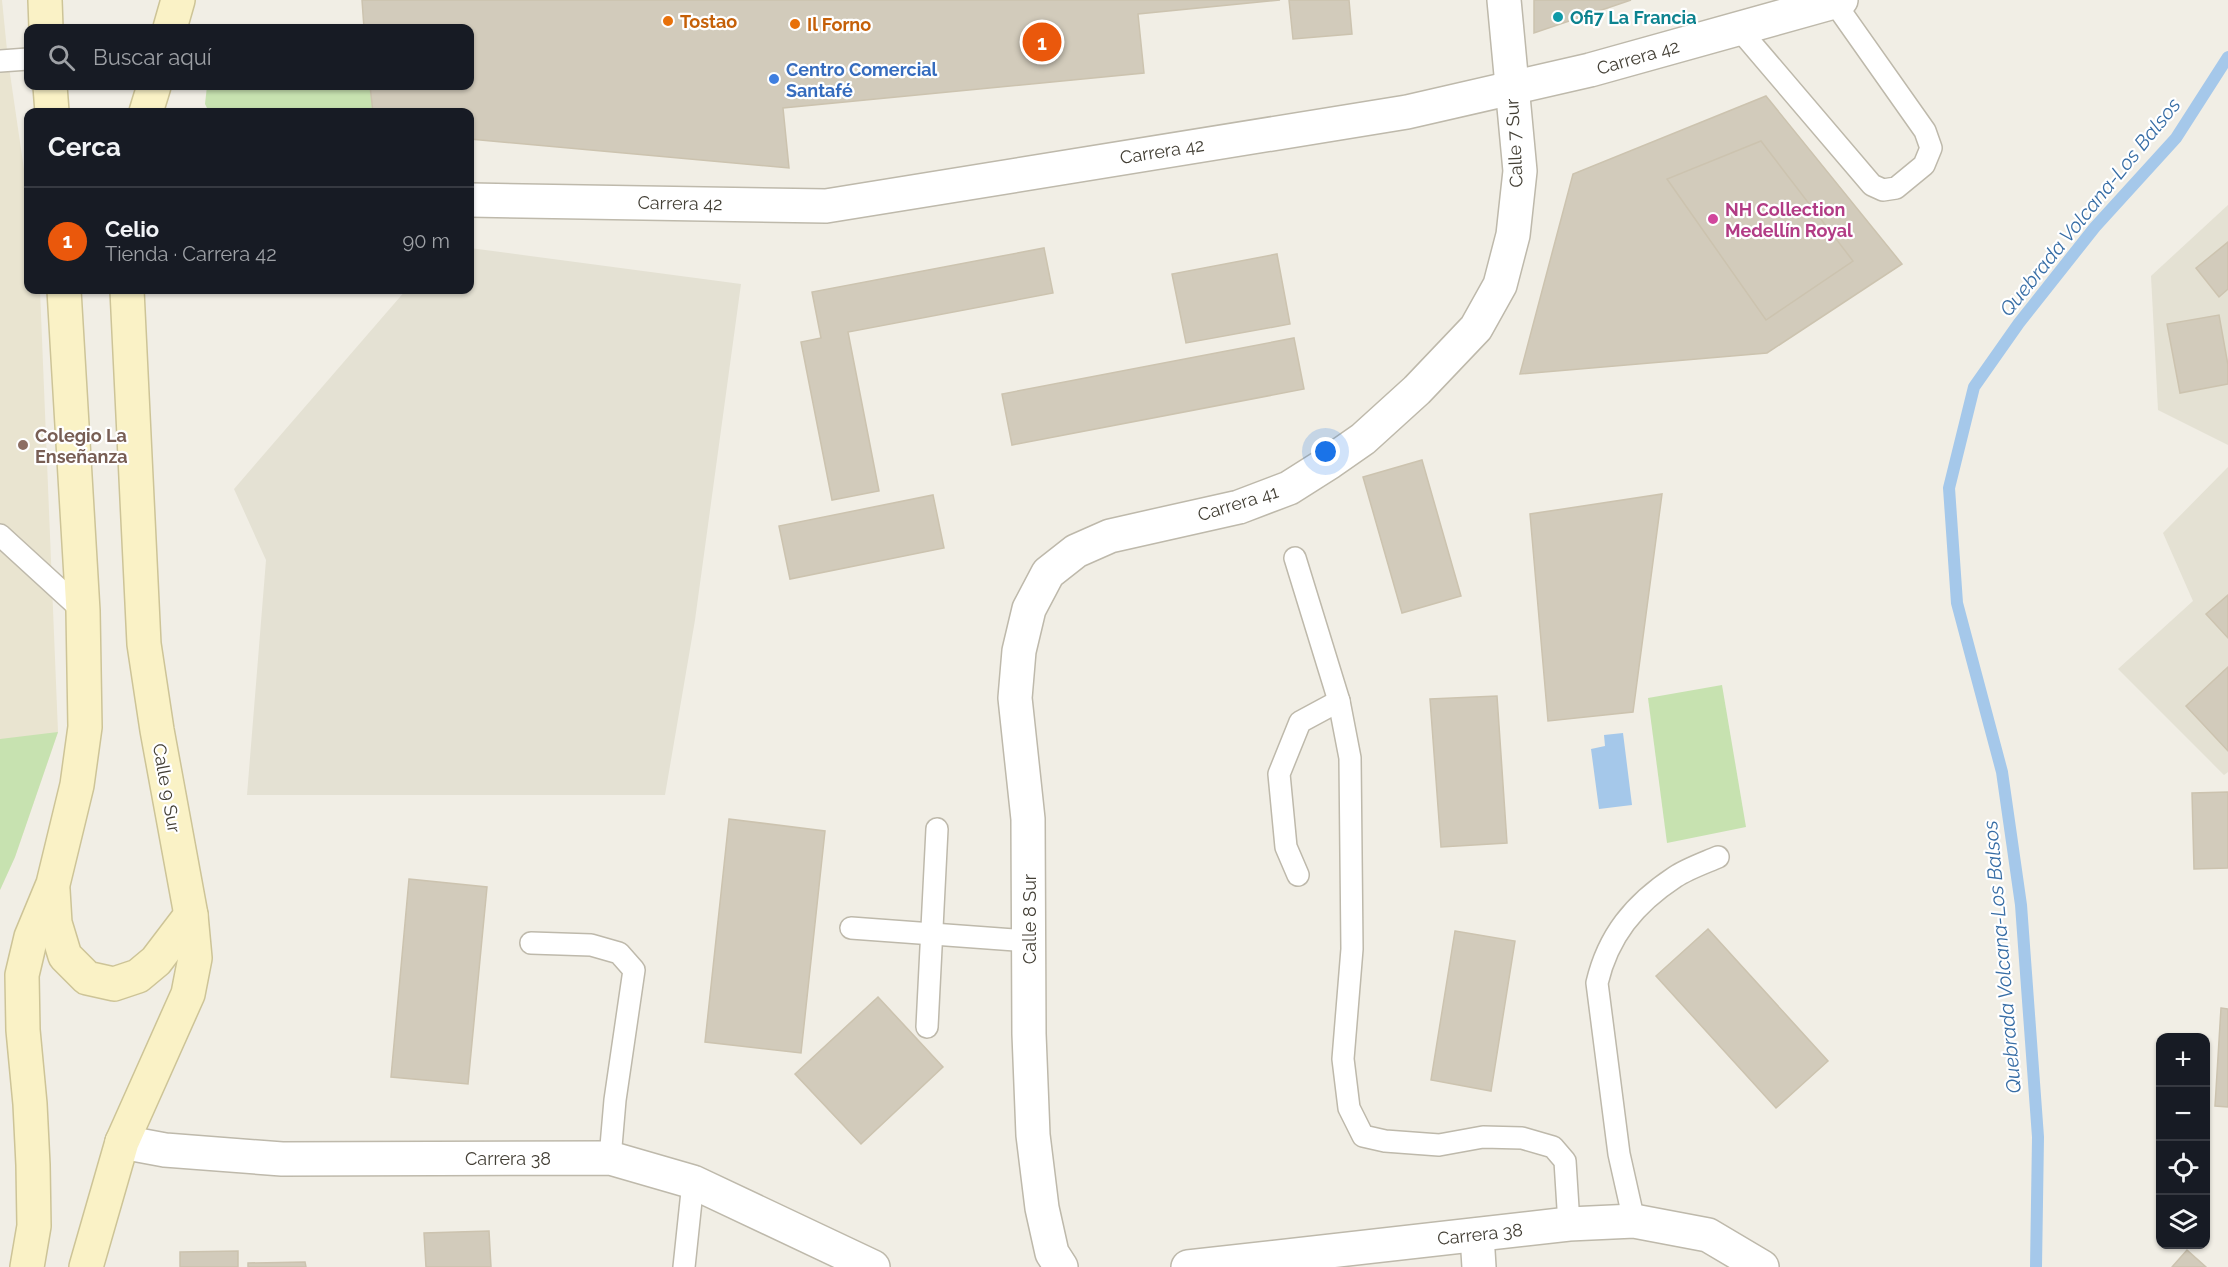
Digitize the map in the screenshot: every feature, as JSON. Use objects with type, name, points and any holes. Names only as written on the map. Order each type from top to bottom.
[{"type":"main road","points":[[45,0],[46,24]]},
{"type":"main road","points":[[171,24],[178,0]]},
{"type":"main road","points":[[50,90],[52,108]]},
{"type":"main road","points":[[147,108],[153,90]]},
{"type":"main road","points":[[27,1267],[34,1226],[33,1164],[23,1030],[22,975],[32,937],[53,884],[77,784],[85,728],[83,611],[64,294]]},
{"type":"main road","name":"Calle 9 Sur","points":[[86,1267],[122,1142],[189,994],[195,958],[191,915],[144,644],[127,294]]},
{"type":"main road","points":[[53,884],[55,923],[65,956],[87,978],[114,984],[138,976],[156,961],[191,915]]},
{"type":"street","name":"Calle 7 Sur","points":[[1500,285],[1513,235],[1520,171],[1504,0]]},
{"type":"street","name":"Carrera 42","points":[[474,200],[826,206],[1407,112],[1590,70],[1838,1]]},
{"type":"street","name":"Carrera 41","points":[[1048,573],[1076,551],[1110,536],[1239,507],[1289,488],[1330,462],[1363,439],[1425,382],[1476,328],[1500,285]]},
{"type":"street","name":"Calle 8 Sur","points":[[1048,573],[1029,609],[1019,651],[1015,698],[1028,819],[1029,1034],[1033,1135],[1047,1230],[1052,1253],[1061,1267]]},
{"type":"street","name":"Carrera 38","points":[[122,1142],[165,1150],[282,1159],[610,1158],[693,1182],[873,1267]]},
{"type":"street","name":"Carrera 38","points":[[1188,1267],[1569,1224],[1634,1221],[1708,1235],[1762,1267]]},
{"type":"street","points":[[1477,1235],[1479,1267]]},
{"type":"lane","points":[[1739,29],[1872,185],[1883,190],[1896,188],[1924,165],[1931,148],[1924,131],[1838,1]]},
{"type":"lane","points":[[0,61],[24,59]]},
{"type":"lane","points":[[0,535],[83,611]]},
{"type":"lane","points":[[1295,558],[1339,701],[1350,758],[1352,949],[1343,1059],[1349,1108],[1363,1136],[1384,1141],[1439,1145],[1482,1137],[1522,1138],[1553,1147],[1565,1161],[1569,1224]]},
{"type":"lane","points":[[1298,875],[1286,848],[1279,774],[1300,722],[1339,701]]},
{"type":"lane","points":[[927,1027],[937,829]]},
{"type":"lane","points":[[1634,1221],[1619,1154],[1597,983],[1602,959],[1628,915],[1676,876],[1718,857]]},
{"type":"lane","points":[[851,928],[1029,941]]},
{"type":"lane","points":[[531,944],[591,945],[619,953],[634,970],[615,1100],[610,1158]]},
{"type":"lane","points":[[684,1267],[693,1182]]},
{"type":"shaded area","name":"Colegio La Enseñanza","points":[[0,0],[2,0],[24,170],[24,294],[40,294],[58,732],[15,857],[0,890]]},
{"type":"shaded area","points":[[2228,205],[2228,445],[2158,410],[2151,276]]},
{"type":"shaded area","points":[[474,249],[741,284],[695,620],[665,795],[247,795],[266,560],[234,489],[403,294],[474,294]]},
{"type":"shaded area","points":[[2228,467],[2228,772],[2224,775],[2118,669],[2193,601],[2163,533]]},
{"type":"green space","points":[[207,90],[370,90],[373,108],[207,108],[205,104]]},
{"type":"green space","points":[[1722,685],[1746,827],[1667,843],[1648,698]]},
{"type":"green space","points":[[58,732],[15,857],[0,890],[0,739]]},
{"type":"water","points":[[1623,733],[1632,805],[1599,809],[1591,749],[1605,746],[1604,735]]},
{"type":"building","name":"Centro Comercial Santafé","points":[[362,0],[1280,0],[1138,14],[1144,73],[783,108],[789,168],[474,139],[474,108],[373,108],[370,90],[474,90],[474,24],[364,24]]},
{"type":"building","points":[[1289,0],[1349,0],[1352,34],[1293,39]]},
{"type":"building","name":"Ofi7 La Francia","points":[[1534,0],[1631,0],[1534,33]]},
{"type":"building","name":"NH Collection Medellín Royal","points":[[1766,96],[1902,264],[1767,353],[1520,374],[1573,174]]},
{"type":"building","points":[[1761,141],[1853,261],[1766,320],[1667,179]]},
{"type":"building","points":[[2228,242],[2228,289],[2219,297],[2196,268]]},
{"type":"building","points":[[1044,248],[1053,293],[848,332],[879,491],[832,500],[801,342],[821,338],[812,292]]},
{"type":"building","points":[[1277,254],[1290,324],[1186,343],[1172,274]]},
{"type":"building","points":[[2219,315],[2228,365],[2228,384],[2180,393],[2167,324]]},
{"type":"building","points":[[1294,338],[1304,389],[1012,445],[1002,394]]},
{"type":"building","points":[[1422,460],[1461,596],[1402,613],[1363,477]]},
{"type":"building","points":[[1662,494],[1633,712],[1548,721],[1530,514]]},
{"type":"building","points":[[933,495],[944,548],[790,579],[779,526]]},
{"type":"building","points":[[2228,595],[2228,638],[2206,614]]},
{"type":"building","points":[[2228,667],[2228,751],[2186,706]]},
{"type":"building","points":[[1497,696],[1507,843],[1441,847],[1430,699]]},
{"type":"building","points":[[2228,792],[2228,868],[2194,869],[2192,793]]},
{"type":"building","points":[[729,819],[825,831],[801,1053],[705,1042]]},
{"type":"building","points":[[409,879],[487,887],[468,1084],[391,1077]]},
{"type":"building","points":[[1708,929],[1828,1061],[1776,1108],[1656,976]]},
{"type":"building","points":[[1455,931],[1515,941],[1491,1091],[1431,1080]]},
{"type":"building","points":[[878,997],[943,1067],[861,1144],[795,1074]]},
{"type":"building","points":[[2221,1008],[2228,1009],[2228,1107],[2215,1106]]},
{"type":"building","points":[[489,1231],[491,1267],[426,1267],[424,1233]]},
{"type":"building","points":[[2187,1250],[2206,1267],[2172,1267]]},
{"type":"building","points":[[238,1251],[238,1267],[180,1267],[180,1252]]},
{"type":"building","points":[[305,1262],[306,1267],[248,1267],[248,1263]]},
{"type":"waterway","name":"Quebrada Volcana-Los Balsos","points":[[2036,1267],[2038,1137],[2021,905],[2002,772],[1957,603],[1949,488],[1974,387],[2019,323],[2095,227],[2176,138],[2228,57]]},
{"type":"place","name":"Ofi7 La Francia","points":[[1558,17]]},
{"type":"place","name":"Tostao","points":[[668,21]]},
{"type":"place","name":"Il Forno","points":[[795,24]]},
{"type":"place","name":"Celio","points":[[1042,42]]},
{"type":"place","name":"Centro Comercial Santafé","points":[[774,79]]},
{"type":"place","name":"NH Collection Medellín Royal","points":[[1713,219]]},
{"type":"place","name":"Colegio La Enseñanza","points":[[23,445]]}]
